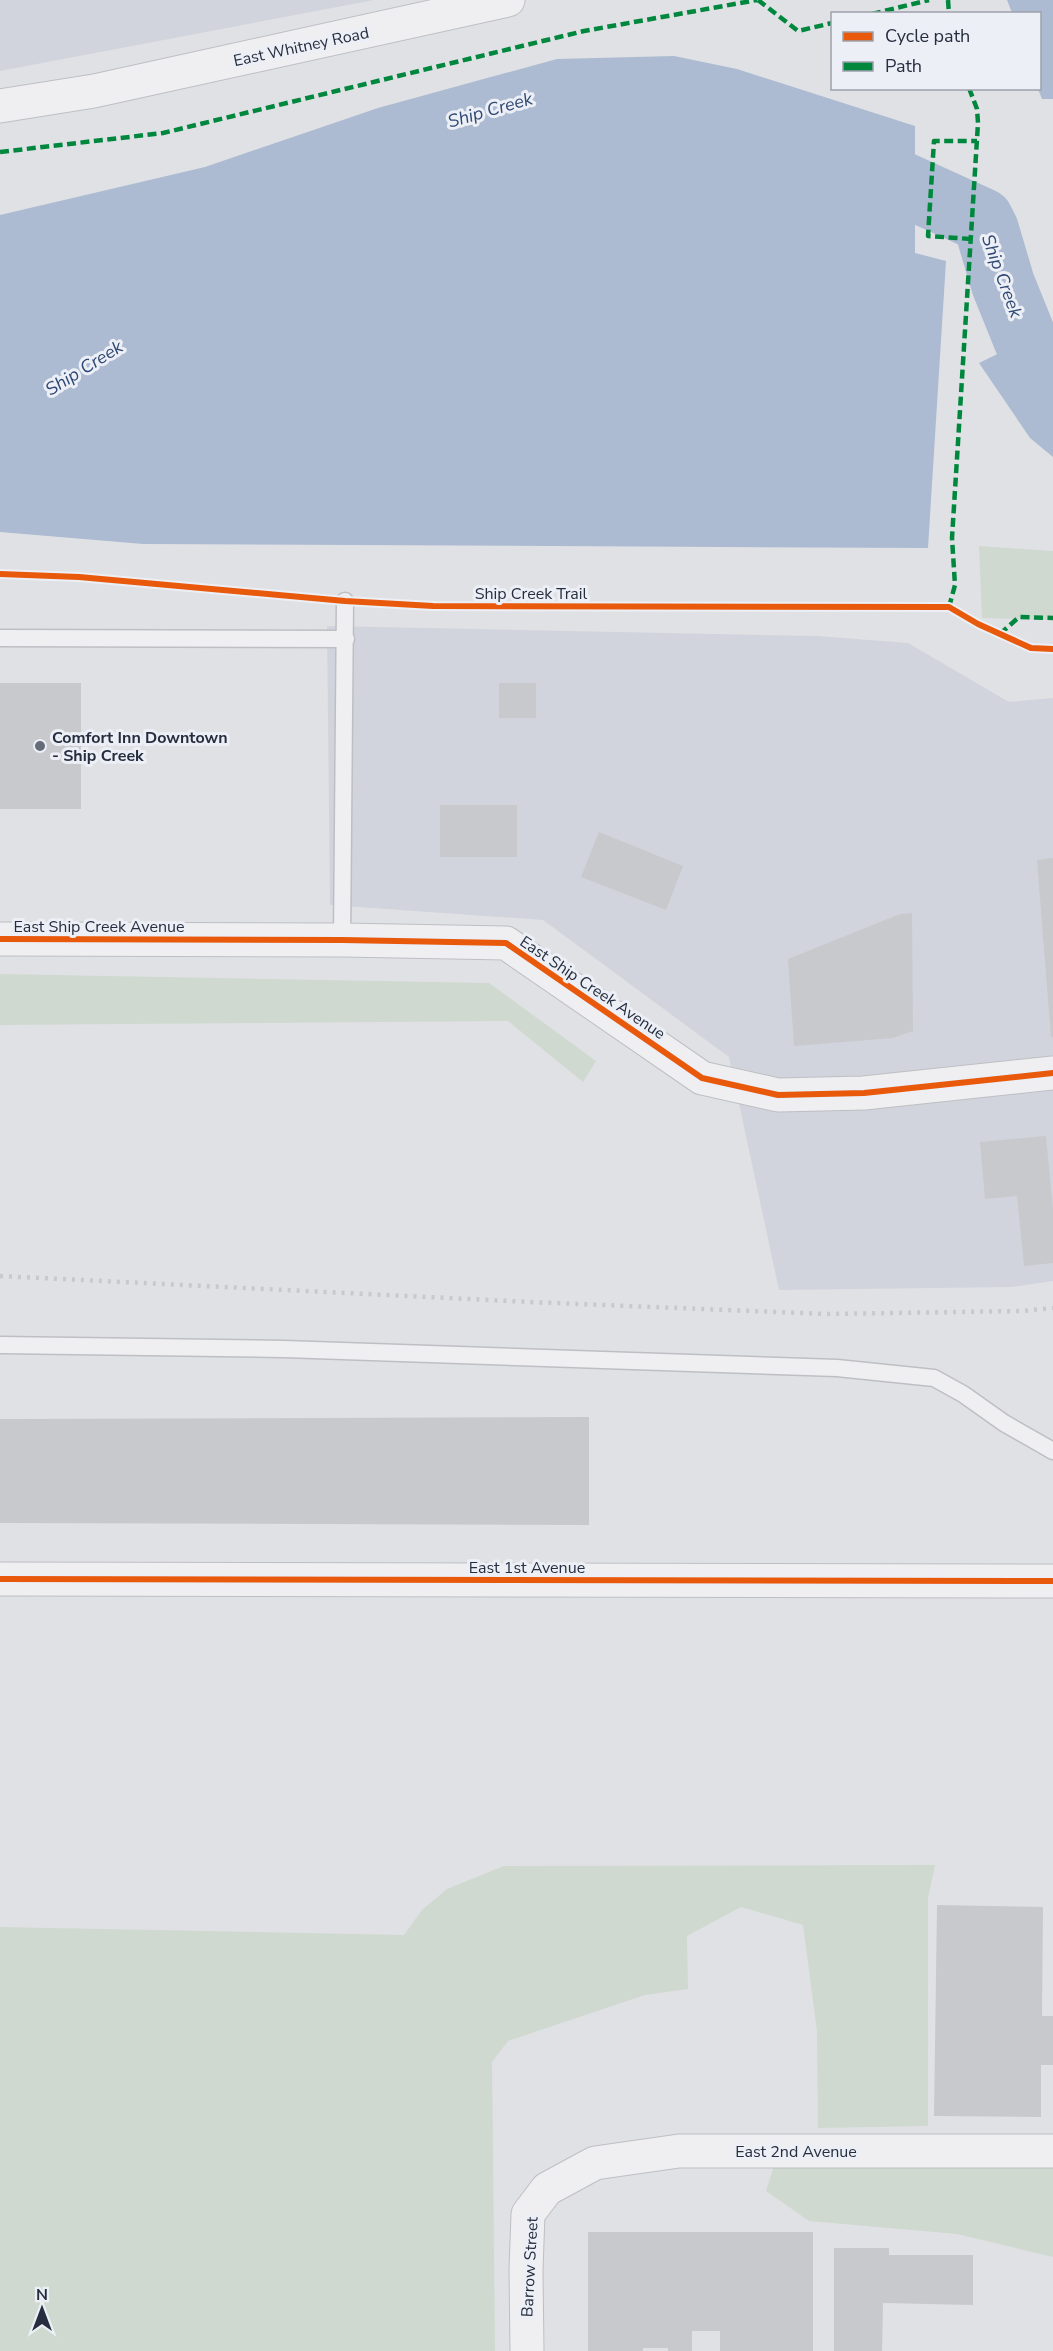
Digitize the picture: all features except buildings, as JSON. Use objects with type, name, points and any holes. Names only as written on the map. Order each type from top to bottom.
[{"type":"street","name":"East Whitney Road","points":[[0,106],[93,91],[508,0]]},
{"type":"street","name":"East Ship Creek Avenue","points":[[0,939],[506,943],[702,1078],[778,1095],[864,1092],[1053,1073]]},
{"type":"street","name":"East 1st Avenue","points":[[0,1579],[1053,1581]]},
{"type":"street","name":"East 2nd Avenue","points":[[547,2189],[595,2163],[679,2151],[1053,2151]]},
{"type":"street","name":"Barrow Street","points":[[526,2351],[528,2214],[547,2189]]},
{"type":"lane","points":[[342,940],[345,601]]},
{"type":"lane","points":[[0,638],[346,639]]},
{"type":"lane","points":[[0,1345],[308,1349],[837,1368],[934,1378],[1053,1451]]},
{"type":"shaded area","points":[[0,0],[374,0],[0,71]]},
{"type":"shaded area","points":[[979,546],[1053,551],[1053,620],[982,618]]},
{"type":"shaded area","points":[[327,626],[817,636],[908,643],[1009,702],[1053,698],[1053,1281],[1012,1287],[779,1290],[729,1057],[543,920],[330,905]]},
{"type":"shaded area","points":[[0,974],[489,983],[596,1061],[583,1082],[508,1021],[0,1025]]},
{"type":"shaded area","points":[[935,1865],[928,1898],[928,2126],[818,2128],[817,2031],[803,1925],[741,1907],[687,1936],[688,1989],[645,1995],[508,2041],[492,2062],[495,2351],[0,2351],[0,1927],[404,1935],[422,1910],[447,1889],[504,1866]]},
{"type":"shaded area","points":[[775,2163],[1053,2165],[1053,2257],[957,2234],[809,2221],[766,2191]]},
{"type":"water","points":[[1007,0],[1053,0],[1053,99],[1042,99],[1038,90],[1041,90],[1041,12],[1012,12]]},
{"type":"water","points":[[674,56],[737,69],[915,126],[915,253],[946,261],[928,548],[143,544],[0,532],[0,215],[205,167],[378,108],[557,59]]},
{"type":"water","points":[[1053,327],[1053,457],[1030,438],[979,363]]},
{"type":"waterway","name":"Ship Creek","points":[[832,157],[894,180],[982,220],[1003,284],[1026,341],[1053,380]]},
{"type":"railway","points":[[0,1276],[826,1314],[1022,1311],[1053,1308]]},
{"type":"marked path","points":[[0,152],[163,133],[584,31],[757,0]]},
{"type":"marked path","points":[[758,0],[798,31],[831,23]]},
{"type":"marked path","points":[[880,12],[929,0]]},
{"type":"marked path","points":[[948,0],[949,12]]},
{"type":"marked path","points":[[949,607],[955,585],[952,538],[978,123],[977,109],[970,90]]},
{"type":"marked path","points":[[971,239],[928,236],[934,141],[977,141]]},
{"type":"marked path","points":[[1000,634],[1019,617],[1053,618]]},
{"type":"cycle path","name":"Ship Creek Trail","points":[[0,574],[79,577],[345,601],[433,606],[949,607],[978,624],[1031,648],[1053,649]]},
{"type":"cycle path","points":[[0,939],[506,943],[702,1078],[778,1095],[864,1093],[1053,1073]]},
{"type":"cycle path","points":[[0,1579],[1053,1581]]},
{"type":"place","name":"Comfort Inn Downtown - Ship Creek","points":[[40,746]]}]
